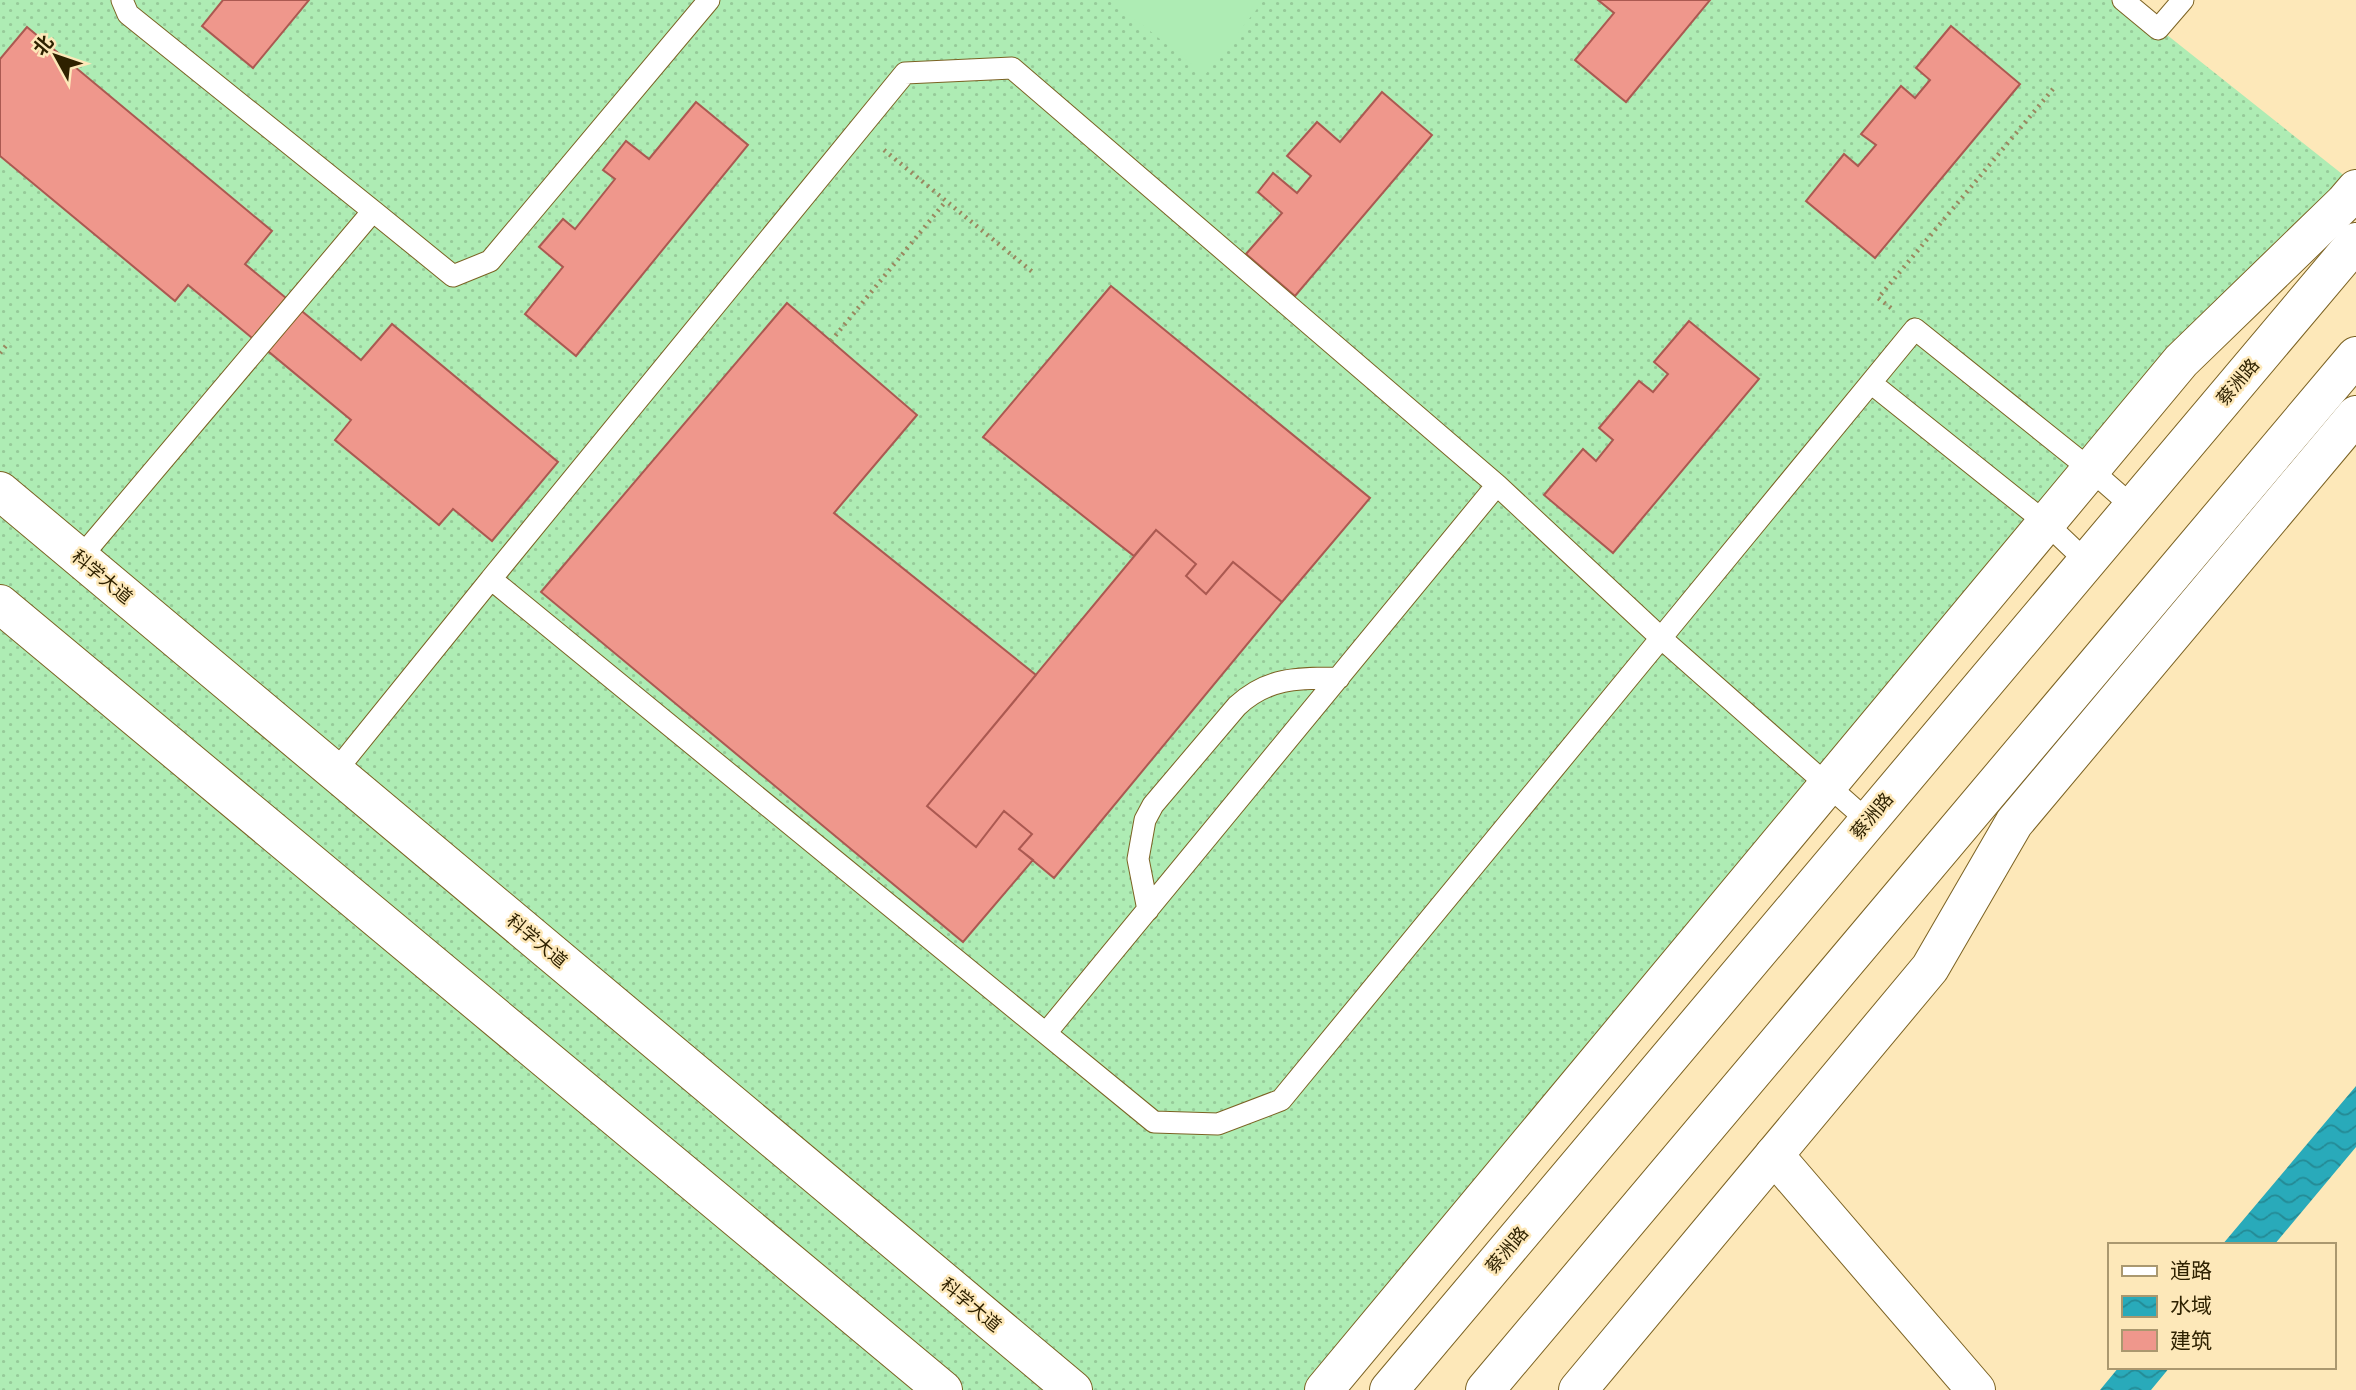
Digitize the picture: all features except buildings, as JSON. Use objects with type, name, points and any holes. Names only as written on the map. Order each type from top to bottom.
[{"type":"main road","points":[[1324,1390],[2181,361],[2356,189]]},
{"type":"main road","name":"蔡洲路","points":[[1389,1390],[2356,242]]},
{"type":"main road","points":[[1485,1390],[2356,356]]},
{"type":"main road","points":[[1578,1390],[1930,968],[2014,823],[2356,415]]},
{"type":"main road","name":"科学大道","points":[[0,491],[1073,1390]]},
{"type":"main road","points":[[0,604],[943,1390]]},
{"type":"main road","points":[[1774,1155],[1976,1390]]},
{"type":"lane","points":[[122,0],[128,14],[453,276],[490,261],[709,0]]},
{"type":"lane","points":[[2123,0],[2158,29],[2183,0]]},
{"type":"lane","points":[[335,772],[905,73],[1012,68],[1497,485],[1661,638],[1868,821]]},
{"type":"lane","points":[[80,558],[373,211]]},
{"type":"lane","points":[[491,579],[1154,1122],[1218,1124],[1280,1100],[1915,329],[2133,507]]},
{"type":"lane","points":[[1871,383],[2046,523],[2087,562]]},
{"type":"lane","points":[[1046,1033],[1497,485]]},
{"type":"lane","points":[[1148,910],[1138,859],[1145,820],[1153,805],[1249,695],[1290,678],[1339,678]]},
{"type":"path","points":[[1915,329],[1878,298],[2053,89]]},
{"type":"path","points":[[859,130],[1035,274]]},
{"type":"path","points":[[831,341],[946,201]]},
{"type":"path","points":[[0,352],[9,342]]},
{"type":"green space","points":[[0,0],[2123,0],[2356,185],[2181,361],[1330,1382],[1310,1367],[1337,1390],[0,1390]]},
{"type":"green space","points":[[1119,0],[1264,0],[1205,75],[1116,4]]},
{"type":"water","points":[[2356,1086],[2356,1147],[2276,1243],[2224,1243]]},
{"type":"water","points":[[2117,1369],[2168,1369],[2151,1390],[2100,1390]]}]
